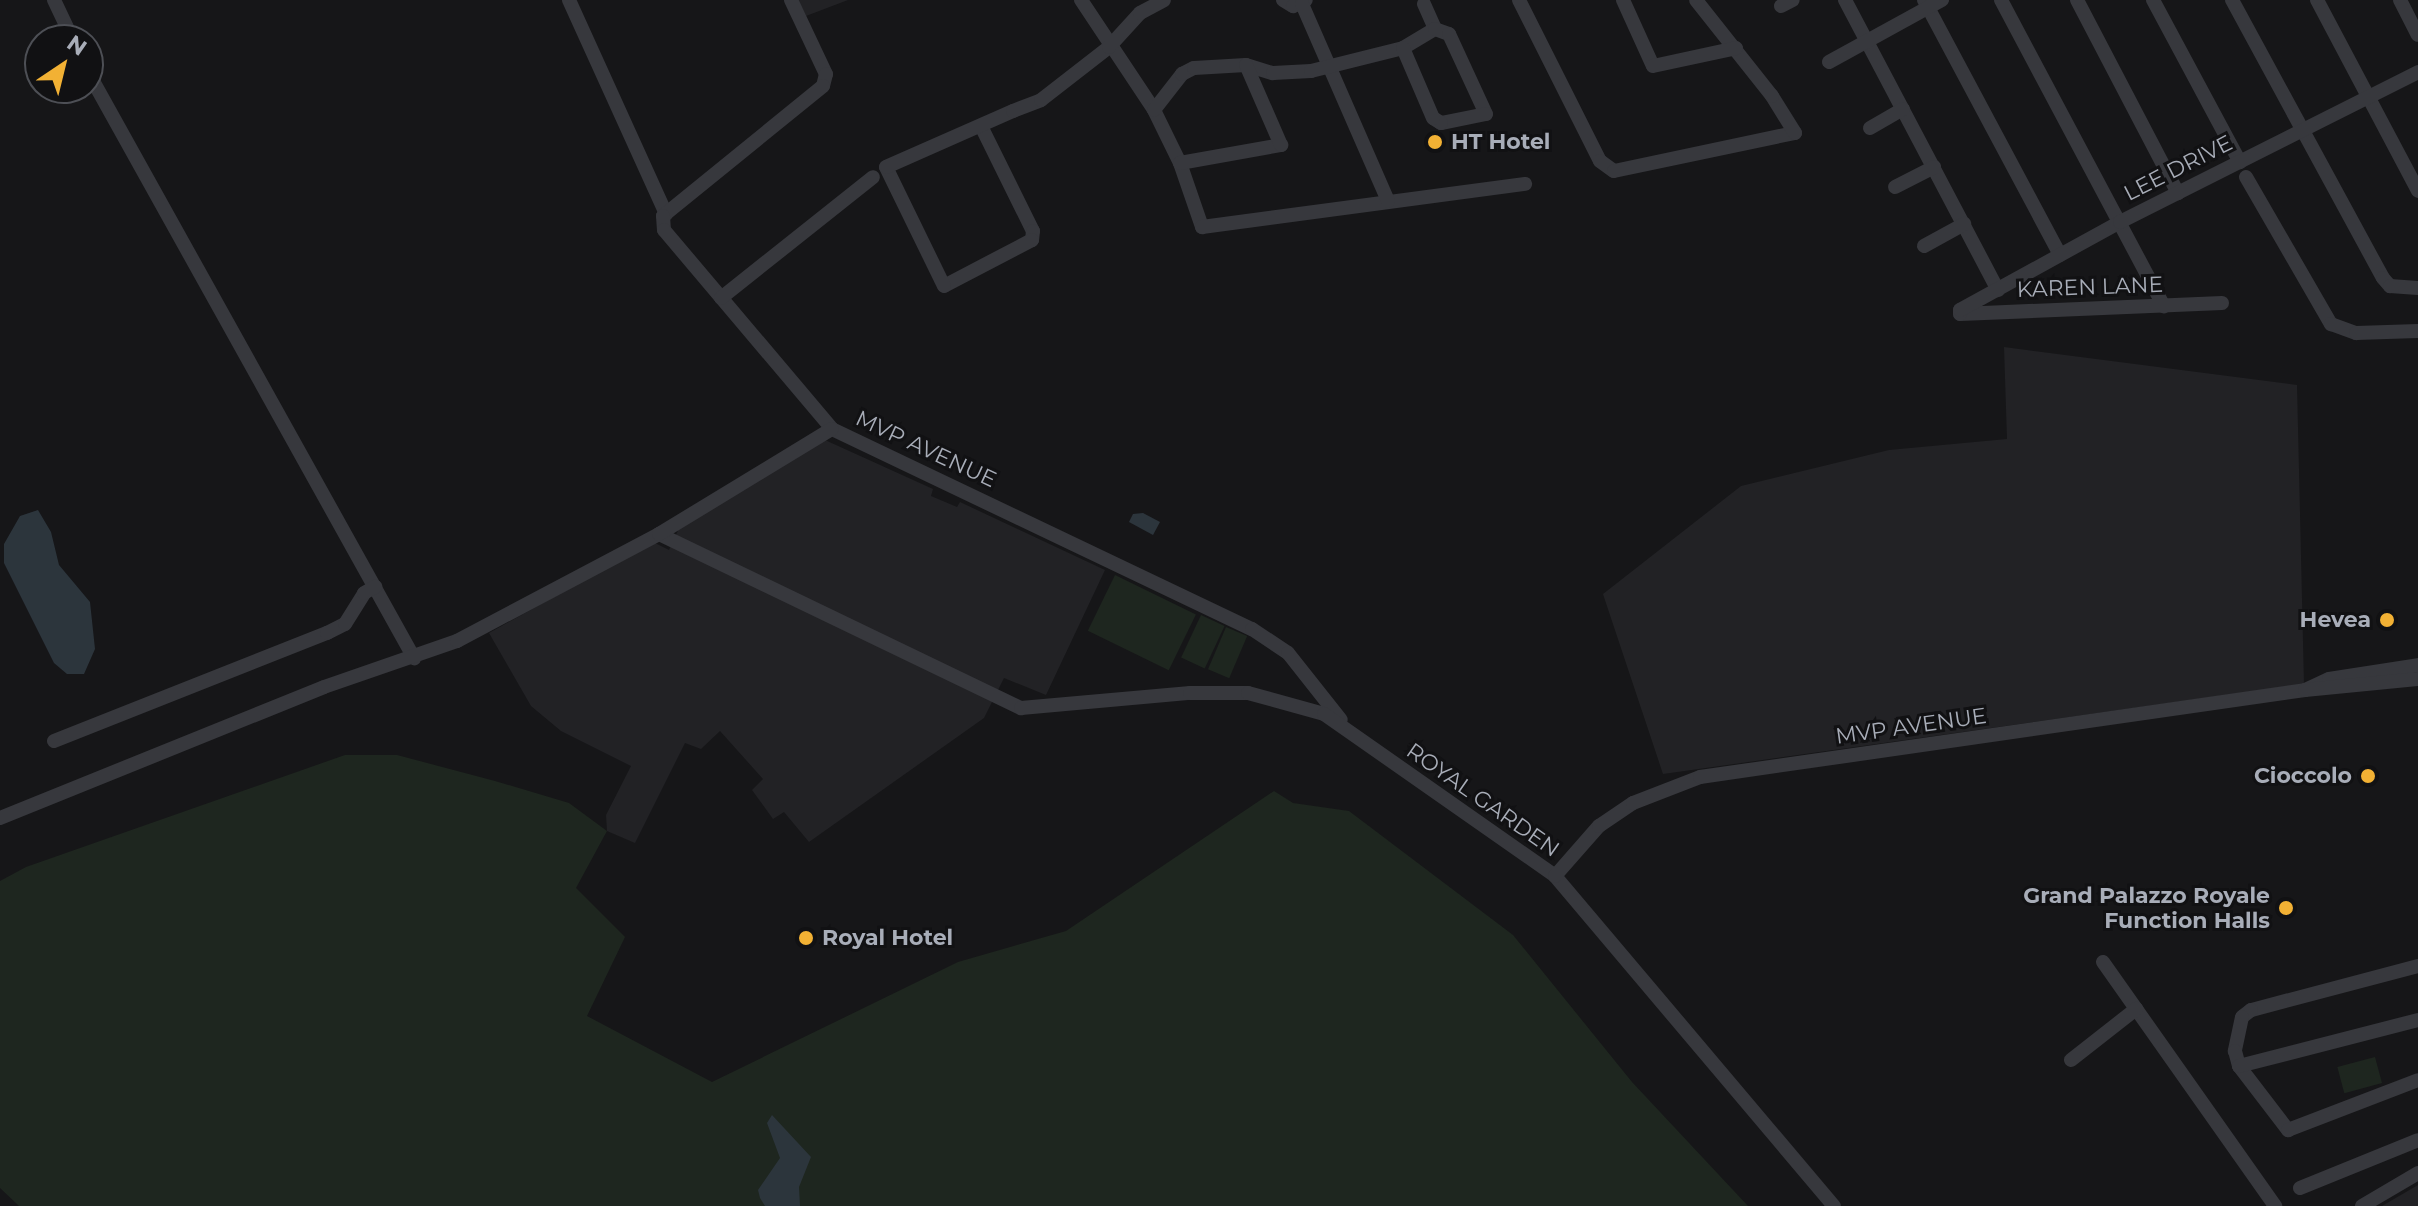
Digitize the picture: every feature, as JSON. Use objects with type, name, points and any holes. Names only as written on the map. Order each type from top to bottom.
[{"type":"street","points":[[54,0],[65,24]]},
{"type":"street","points":[[569,0],[666,214],[823,86],[826,74],[791,0]]},
{"type":"street","points":[[1081,0],[1109,47],[1154,110],[1180,163],[1198,220],[1210,230],[1388,201],[1525,184]]},
{"type":"street","points":[[981,126],[1033,231],[1032,240],[944,286],[886,167],[1041,100],[1109,47],[1140,13],[1164,0]]},
{"type":"street","points":[[1283,0],[1304,2],[1327,65],[1388,201]]},
{"type":"street","points":[[1519,0],[1600,161],[1610,170],[1795,133],[1736,48],[1696,0]]},
{"type":"street","points":[[1623,0],[1653,66],[1736,48]]},
{"type":"street","points":[[1845,0],[1998,290]]},
{"type":"street","points":[[1829,62],[1926,4],[1942,0]]},
{"type":"street","points":[[2001,0],[2164,306]]},
{"type":"street","points":[[2077,0],[2178,193]]},
{"type":"street","points":[[2153,0],[2240,162]]},
{"type":"street","points":[[2232,0],[2300,131],[2383,278],[2390,286],[2418,288]]},
{"type":"street","points":[[2317,0],[2418,191]]},
{"type":"street","points":[[2400,0],[2418,35]]},
{"type":"street","points":[[1403,48],[1433,118],[1441,123],[1489,113],[1449,34],[1435,29],[1424,4]]},
{"type":"street","points":[[1926,4],[2060,255]]},
{"type":"street","points":[[1154,110],[1188,71],[1246,65],[1273,73],[1327,65],[1403,48],[1435,29]]},
{"type":"street","points":[[1180,163],[1281,145],[1246,65]]},
{"type":"street","name":"LEE DRIVE","points":[[1960,312],[2120,222],[2418,72]]},
{"type":"street","points":[[104,101],[414,658]]},
{"type":"street","points":[[1870,128],[1903,109]]},
{"type":"street","points":[[1895,187],[1934,167]]},
{"type":"street","points":[[721,298],[873,177]]},
{"type":"street","points":[[2246,177],[2331,324],[2356,333],[2418,331]]},
{"type":"street","name":"MVP AVENUE","points":[[666,214],[660,225],[832,429],[1252,629],[1288,653],[1357,741]]},
{"type":"street","points":[[1924,246],[1964,224]]},
{"type":"street","name":"KAREN LANE","points":[[1960,312],[2222,303]]},
{"type":"street","points":[[0,818],[324,687],[457,641],[659,534],[832,429]]},
{"type":"street","name":"ROYAL GARDEN","points":[[659,534],[1021,708],[1190,693],[1248,693],[1324,714],[1357,741],[1479,818],[1555,876],[1834,1206]]},
{"type":"street","points":[[54,741],[327,633],[345,624],[364,593],[375,587]]},
{"type":"street","name":"MVP AVENUE","points":[[2305,690],[2329,679],[2418,665]]},
{"type":"street","name":"MVP AVENUE","points":[[1555,876],[1599,826],[1633,803],[1700,777],[2305,690],[2418,679]]},
{"type":"street","points":[[2103,962],[2275,1206]]},
{"type":"street","points":[[2418,966],[2246,1013],[2235,1044],[2239,1066],[2288,1130],[2418,1080]]},
{"type":"street","points":[[2071,1060],[2136,1009]]},
{"type":"street","points":[[2239,1066],[2418,1020]]},
{"type":"street","points":[[2300,1188],[2418,1140]]},
{"type":"street","points":[[2362,1206],[2418,1173]]},
{"type":"shaded area","points":[[798,0],[848,0],[806,16]]},
{"type":"shaded area","points":[[2004,347],[2297,385],[2304,684],[1663,774],[1603,594],[1741,486],[1889,450],[2007,439]]},
{"type":"shaded area","points":[[825,440],[933,489],[931,496],[957,507],[960,502],[1105,570],[1046,695],[1004,678],[984,718],[809,842],[784,812],[773,819],[752,790],[763,779],[720,731],[701,749],[685,743],[635,843],[607,831],[606,815],[631,766],[561,731],[531,706],[489,633],[653,542],[669,550],[680,526]]},
{"type":"shaded area","points":[[38,510],[51,532],[59,565],[90,602],[95,649],[84,674],[67,674],[54,663],[4,563],[4,544],[20,516]]},
{"type":"shaded area","points":[[1143,513],[1160,522],[1153,535],[1129,522],[1133,514]]},
{"type":"shaded area","points":[[1115,575],[1196,614],[1169,670],[1088,631]]},
{"type":"shaded area","points":[[1201,615],[1225,626],[1205,669],[1181,658]]},
{"type":"shaded area","points":[[1226,627],[1247,636],[1229,678],[1208,669]]},
{"type":"shaded area","points":[[345,755],[397,755],[495,781],[569,803],[607,831],[576,888],[625,937],[587,1016],[712,1082],[958,962],[1066,931],[1274,791],[1293,803],[1349,811],[1513,935],[1632,1082],[1748,1206],[19,1206],[0,1188],[0,881],[26,867]]},
{"type":"shaded area","points":[[2375,1057],[2382,1083],[2344,1093],[2337,1067]]},
{"type":"shaded area","points":[[772,1115],[811,1157],[799,1187],[800,1206],[765,1206],[760,1198],[758,1190],[780,1158],[767,1123]]},
{"type":"shaded area","points":[[2418,1185],[2418,1206],[2382,1206]]},
{"type":"place","name":"HT Hotel","points":[[1435,142]]},
{"type":"place","name":"Hevea","points":[[2387,620]]},
{"type":"place","name":"Cioccolo","points":[[2368,776]]},
{"type":"place","name":"Grand Palazzo Royale Function Halls","points":[[2286,908]]},
{"type":"place","name":"Royal Hotel","points":[[806,938]]}]
